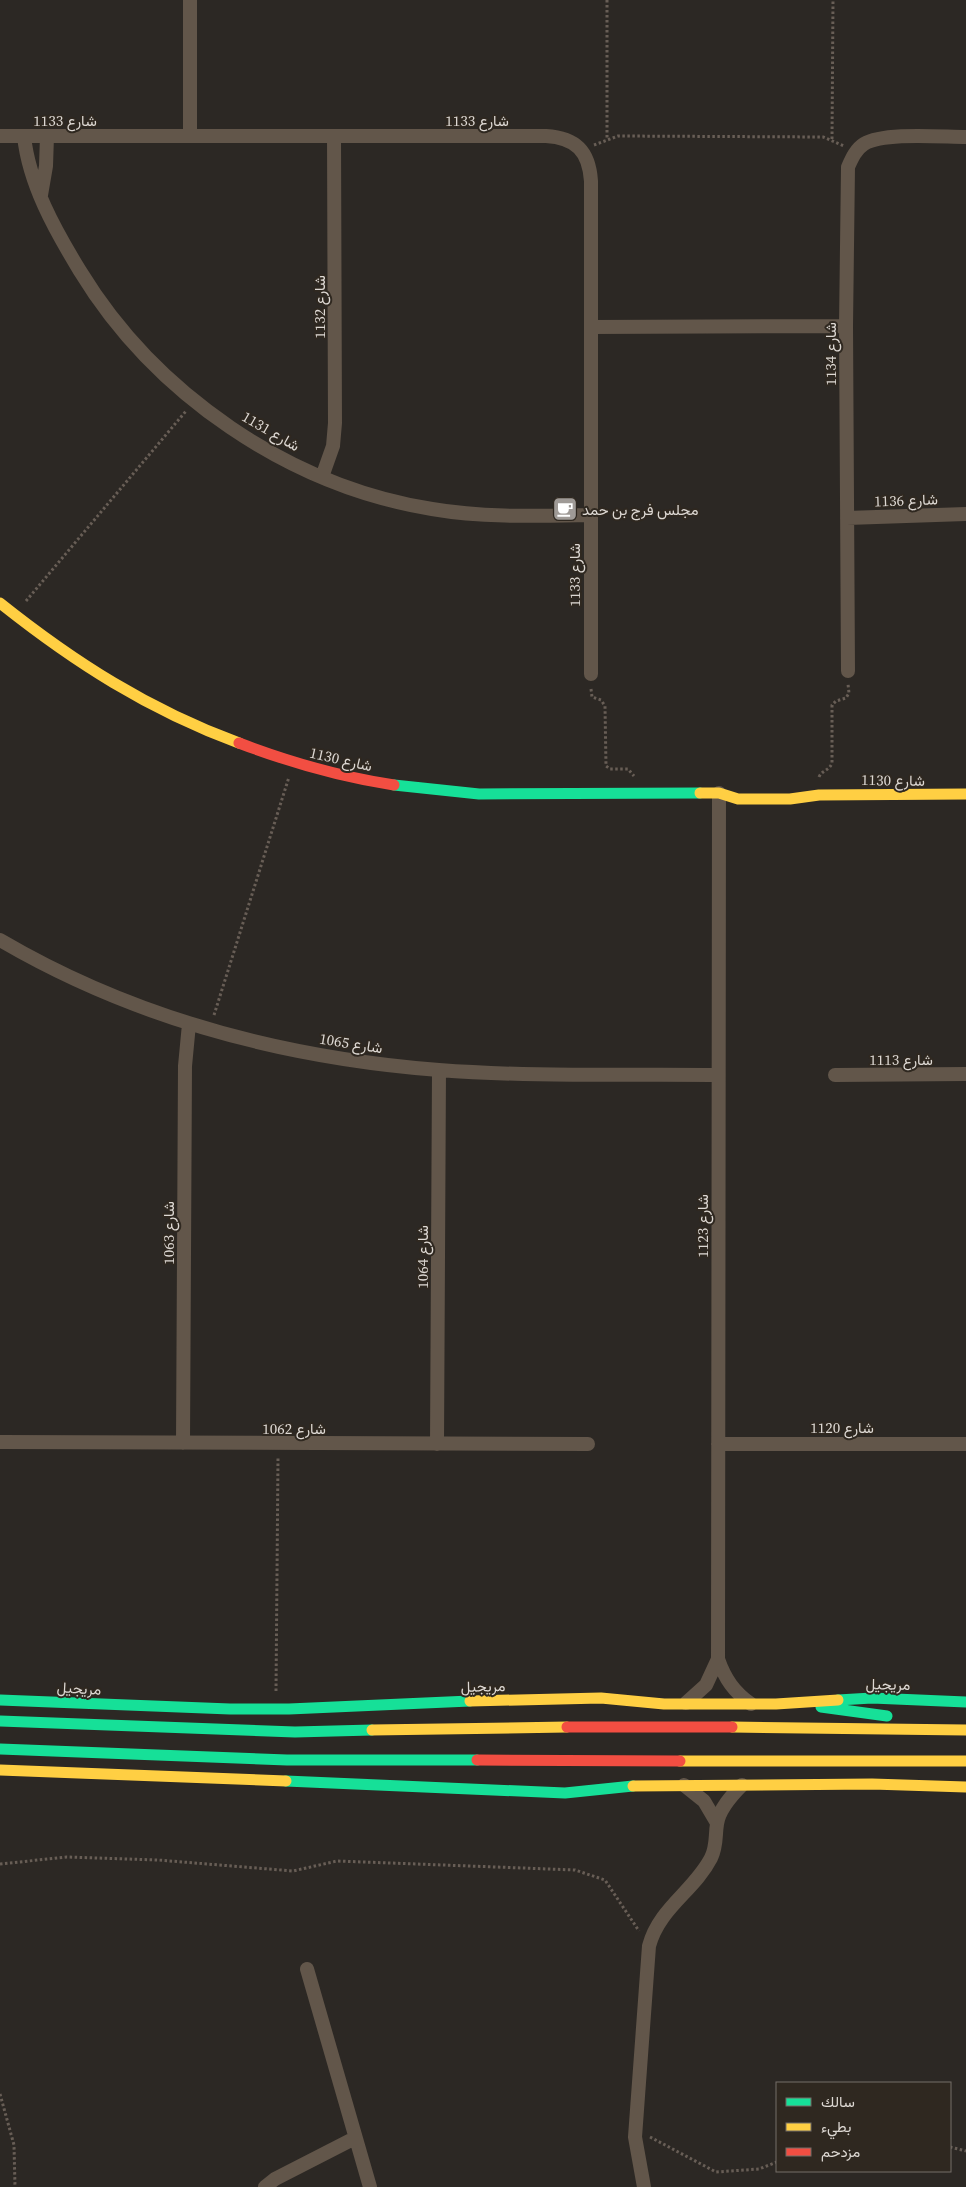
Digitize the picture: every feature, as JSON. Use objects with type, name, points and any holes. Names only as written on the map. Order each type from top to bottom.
[{"type":"street","points":[[190,0],[190,136]]},
{"type":"street","name":"شارع 1133","points":[[0,136],[560,137],[574,143],[584,153],[590,166],[591,181],[591,674]]},
{"type":"street","name":"شارع 1131","points":[[24,136],[29,167],[41,195],[70,254],[105,308],[147,357],[194,401],[226,424],[259,445],[322,477],[380,497],[432,509],[479,515],[590,515]]},
{"type":"street","points":[[41,195],[46,166],[47,136]]},
{"type":"street","name":"شارع 1132","points":[[322,477],[333,446],[335,423],[334,136]]},
{"type":"street","points":[[854,154],[863,144],[883,138],[966,137]]},
{"type":"street","name":"شارع 1134","points":[[848,672],[846,326],[848,167],[854,154]]},
{"type":"street","points":[[591,327],[846,326]]},
{"type":"street","name":"شارع 1136","points":[[847,518],[966,514]]},
{"type":"street","name":"شارع 1130","points":[[0,603],[50,643],[127,692],[176,717],[219,737],[293,763],[355,779],[456,793],[719,794],[731,798],[755,799],[790,799],[819,795],[966,794]]},
{"type":"street","name":"شارع 1130","points":[[719,794],[725,790],[741,786]]},
{"type":"street","name":"شارع 1130","points":[[789,787],[811,790],[819,795]]},
{"type":"street","name":"شارع 1123","points":[[719,794],[718,1659],[730,1685],[751,1704]]},
{"type":"street","name":"شارع 1065","points":[[0,940],[78,981],[189,1024],[283,1048],[330,1057],[439,1070],[498,1073],[718,1075]]},
{"type":"street","name":"شارع 1063","points":[[183,1443],[185,1066],[189,1024]]},
{"type":"street","name":"شارع 1064","points":[[437,1444],[439,1070]]},
{"type":"street","name":"شارع 1113","points":[[835,1075],[966,1074]]},
{"type":"street","name":"شارع 1062","points":[[0,1442],[588,1444]]},
{"type":"street","name":"شارع 1120","points":[[718,1444],[966,1444]]},
{"type":"street","name":"شارع 1123","points":[[686,1703],[706,1685],[718,1659]]},
{"type":"street","name":"مريجيل","points":[[0,1700],[171,1708],[276,1709],[579,1698],[620,1699],[645,1703],[804,1703],[872,1698],[966,1702]]},
{"type":"street","points":[[617,1711],[645,1703]]},
{"type":"street","points":[[804,1703],[843,1712],[966,1721]]},
{"type":"street","points":[[486,1727],[586,1716]]},
{"type":"street","points":[[0,1721],[295,1732],[486,1727],[828,1727],[966,1730]]},
{"type":"street","points":[[0,1749],[287,1760],[546,1762],[966,1761]]},
{"type":"street","points":[[546,1762],[572,1772]]},
{"type":"street","points":[[0,1770],[500,1789],[549,1793],[565,1793],[606,1787],[684,1785],[872,1784],[966,1787]]},
{"type":"street","points":[[872,1784],[898,1778],[958,1775]]},
{"type":"street","points":[[589,1780],[606,1787]]},
{"type":"street","points":[[684,1785],[704,1801],[717,1823]]},
{"type":"street","points":[[644,2187],[636,2150],[636,2130],[649,1946],[652,1934],[661,1919],[711,1859],[716,1843],[717,1823],[727,1802],[742,1785]]},
{"type":"street","points":[[307,1969],[370,2187]]},
{"type":"street","points":[[265,2187],[275,2179],[355,2138]]},
{"type":"path","points":[[607,0],[607,138]]},
{"type":"path","points":[[832,140],[833,0]]},
{"type":"path","points":[[584,153],[607,138],[618,136],[814,137],[840,143],[854,154]]},
{"type":"path","points":[[14,615],[194,401]]},
{"type":"path","points":[[819,795],[819,776],[830,768],[832,763],[832,705],[836,701],[843,700],[848,695],[848,672]]},
{"type":"path","points":[[591,674],[591,694],[594,699],[601,700],[605,706],[605,764],[610,769],[628,769],[632,772],[634,775],[635,794]]},
{"type":"path","points":[[210,1030],[293,763]]},
{"type":"path","points":[[276,1709],[278,1444]]},
{"type":"path","points":[[0,1864],[67,1857],[158,1860],[293,1871],[337,1861],[575,1870],[605,1880],[649,1946]]},
{"type":"path","points":[[0,2094],[14,2145],[15,2187]]},
{"type":"path","points":[[636,2130],[716,2172],[759,2169],[776,2162]]},
{"type":"path","points":[[951,2146],[966,2151]]},
{"type":"traffic: fast","points":[[394,785],[479,794],[700,793]]},
{"type":"traffic: fast","points":[[838,1700],[872,1698],[966,1702]]},
{"type":"traffic: fast","points":[[0,1700],[230,1709],[289,1709],[470,1701]]},
{"type":"traffic: fast","points":[[821,1707],[887,1716]]},
{"type":"traffic: fast","points":[[0,1721],[295,1732],[372,1730]]},
{"type":"traffic: fast","points":[[0,1749],[287,1760],[477,1760]]},
{"type":"traffic: fast","points":[[286,1781],[565,1793],[633,1786]]},
{"type":"traffic: slow","points":[[0,603],[84,665],[143,700],[174,716],[239,743]]},
{"type":"traffic: slow","points":[[700,793],[719,793],[738,799],[790,799],[819,795],[966,794]]},
{"type":"traffic: slow","points":[[470,1701],[601,1698],[664,1704],[776,1704],[838,1700]]},
{"type":"traffic: slow","points":[[372,1730],[567,1727]]},
{"type":"traffic: slow","points":[[732,1727],[966,1730]]},
{"type":"traffic: slow","points":[[680,1761],[966,1761]]},
{"type":"traffic: slow","points":[[0,1770],[286,1781]]},
{"type":"traffic: slow","points":[[633,1786],[872,1784],[966,1787]]},
{"type":"traffic: jam","points":[[239,743],[315,768],[354,778],[394,785]]},
{"type":"traffic: jam","points":[[567,1727],[732,1727]]},
{"type":"traffic: jam","points":[[477,1760],[680,1761]]},
{"type":"place","name":"مجلس فرج بن حمد","points":[[565,509]]}]
